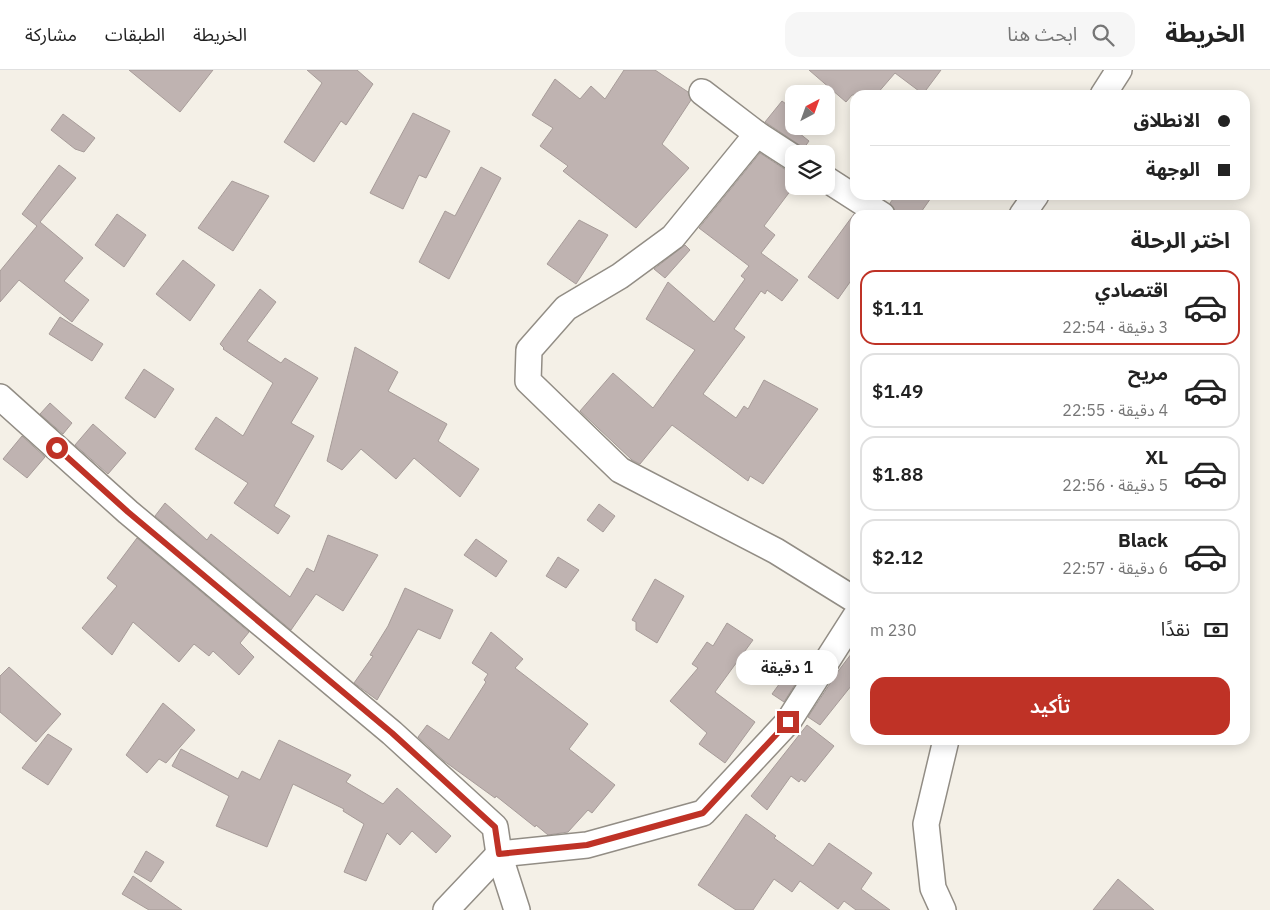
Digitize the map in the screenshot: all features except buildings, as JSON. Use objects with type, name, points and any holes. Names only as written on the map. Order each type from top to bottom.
[{"type":"street","points":[[1106,90],[1119,70]]},
{"type":"street","points":[[702,92],[757,134],[785,152]]},
{"type":"street","points":[[757,134],[673,238],[620,276],[566,308],[530,350],[528,381],[620,470],[776,551],[850,597]]},
{"type":"street","points":[[835,185],[850,194]]},
{"type":"street","points":[[859,200],[874,210]]},
{"type":"street","points":[[0,397],[128,512],[392,733],[495,827],[499,854],[517,910]]},
{"type":"street","points":[[446,910],[499,854],[587,845],[703,813],[788,722],[850,625]]},
{"type":"street","points":[[943,910],[933,888],[926,824],[945,745]]},
{"type":"route","points":[[57,448],[128,512],[392,733],[495,827],[499,854],[587,845],[703,813],[788,722]]}]
